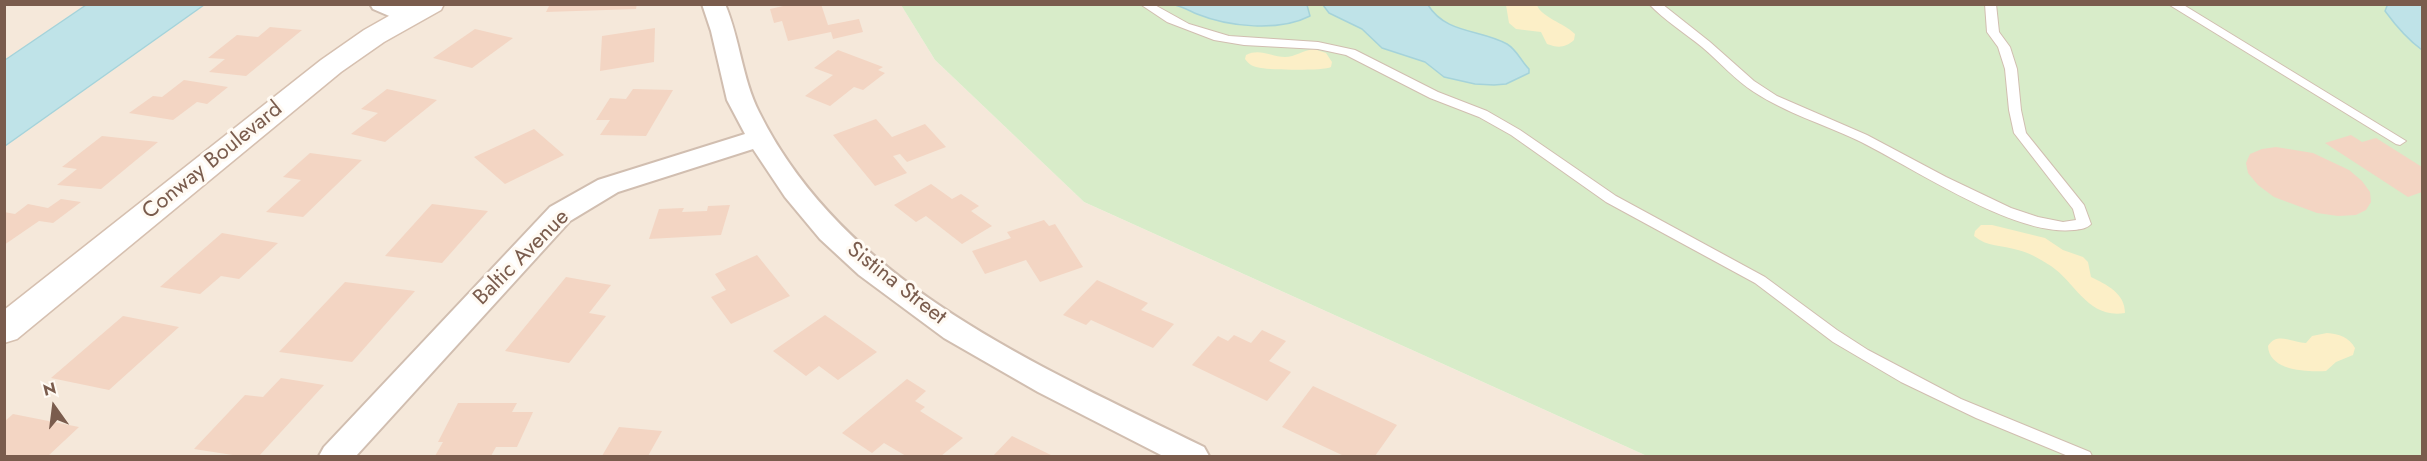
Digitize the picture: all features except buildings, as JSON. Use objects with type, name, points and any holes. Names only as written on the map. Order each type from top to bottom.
[{"type":"street","name":"Sistina Street","points":[[713,4],[718,14],[731,75],[744,111],[790,186],[829,232],[927,311],[1036,376],[1192,456]]},
{"type":"street","name":"Conway Boulevard","points":[[4,330],[331,66],[374,36],[407,8]]},
{"type":"street","name":"Baltic Avenue","points":[[336,456],[560,214],[608,186],[760,138]]},
{"type":"lane","points":[[1145,4],[1159,14],[1198,32],[1226,40],[1259,44],[1306,44],[1339,49],[1368,60],[1434,95],[1482,114],[1507,127],[1560,167],[1608,198],[1759,280],[1791,301],[1834,335],[1885,366],[1955,401],[2084,456]]},
{"type":"lane","points":[[1654,4],[1678,21],[1758,89],[1779,102],[1864,139],[2015,215],[2049,225],[2073,228],[2084,224],[2079,208],[2020,133],[2012,69],[2004,48],[1992,32],[1990,4]]},
{"type":"lane","points":[[2173,4],[2400,141]]},
{"type":"shaded area","points":[[5,5],[86,5],[5,60]]},
{"type":"shaded area","points":[[204,5],[901,5],[935,60],[1084,202],[1647,456],[5,456],[4,146]]},
{"type":"green space","points":[[901,5],[2422,5],[2422,456],[1647,456],[1084,202],[935,60]]},
{"type":"sand","points":[[1506,5],[1537,5],[1548,17],[1575,34],[1574,40],[1561,47],[1555,46],[1547,44],[1541,32],[1516,29],[1509,23]]},
{"type":"sand","points":[[1314,49],[1326,53],[1332,62],[1331,67],[1308,70],[1267,69],[1254,66],[1245,59],[1246,55],[1256,52],[1285,57]]},
{"type":"sand","points":[[1981,225],[1992,225],[2045,238],[2063,250],[2083,257],[2088,262],[2091,277],[2114,290],[2122,300],[2125,313],[2101,311],[2084,298],[2060,273],[2035,257],[2022,251],[1979,240],[1974,236],[1975,231]]},
{"type":"sand","points":[[2327,333],[2343,337],[2355,348],[2353,355],[2336,362],[2326,371],[2290,368],[2275,361],[2270,354],[2268,346],[2276,339],[2306,343],[2312,336]]},
{"type":"water","points":[[2390,4],[2422,5],[2422,50],[2402,32],[2385,11]]},
{"type":"water","points":[[86,5],[204,5],[5,146],[5,60]]},
{"type":"water","points":[[1175,5],[1307,5],[1310,16],[1298,21],[1269,26],[1239,25],[1210,18]]},
{"type":"water","points":[[1323,5],[1428,5],[1435,14],[1454,26],[1507,44],[1514,49],[1529,69],[1529,73],[1506,84],[1494,85],[1475,84],[1444,77],[1425,62],[1382,48],[1362,29],[1329,13]]}]
